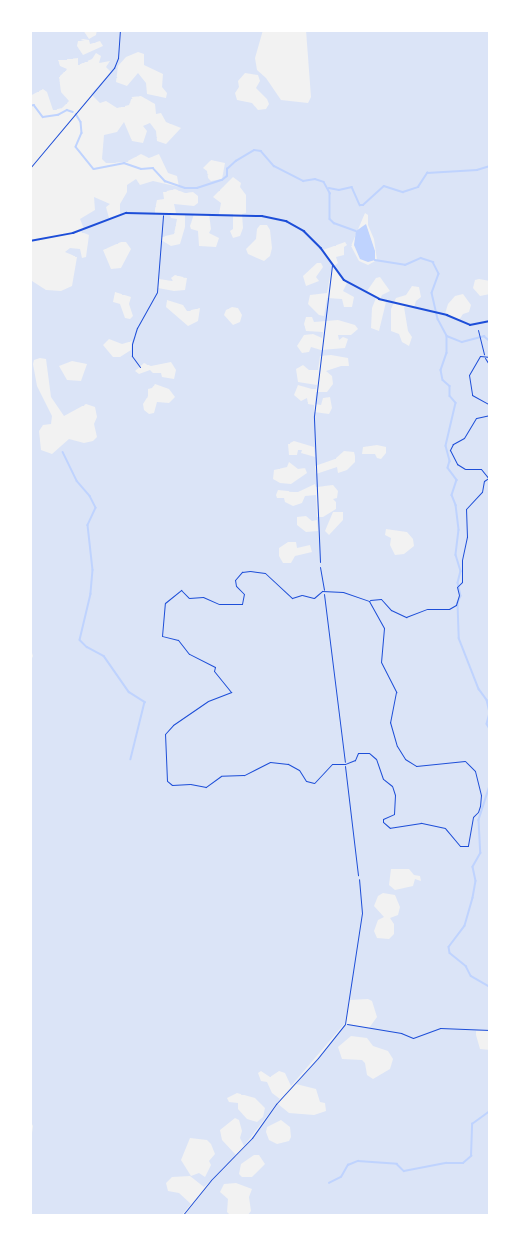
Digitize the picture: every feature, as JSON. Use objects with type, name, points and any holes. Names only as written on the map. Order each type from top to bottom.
[{"type":"street","points":[[30,168],[114,68],[118,59],[120,30]]},
{"type":"street","points":[[140,367],[132,356],[132,344],[136,328],[157,292],[163,213]]},
{"type":"street","points":[[30,241],[70,234],[119,214],[252,214],[282,220],[312,238],[346,282],[383,301],[447,315],[470,325],[490,321]]},
{"type":"street","points":[[320,562],[314,416],[332,264]]},
{"type":"street","points":[[182,1216],[210,1181],[252,1138],[276,1104],[318,1058],[345,1023],[362,914],[359,879]]},
{"type":"street","points":[[345,1023],[401,1033],[413,1038],[438,1028],[490,1030]]},
{"type":"path","points":[[478,330],[484,356],[490,366]]},
{"type":"path","points":[[490,357],[480,356],[469,372],[472,395],[490,405]]},
{"type":"path","points":[[369,601],[384,628],[381,662],[396,692],[390,722],[397,746],[405,759],[416,766],[465,761],[475,771],[481,795],[480,806],[472,817],[468,846],[460,846],[445,828],[421,823],[390,828],[382,822],[394,814],[395,795],[392,786],[383,779],[376,759],[369,753],[358,753],[355,760],[345,764],[332,764],[314,783],[306,781],[299,770],[288,764],[270,762],[244,775],[221,776],[206,787],[190,784],[172,785],[165,778],[167,746],[165,734],[173,725],[208,701],[231,692],[214,671],[215,667],[189,654],[178,640],[162,636],[166,601],[182,590],[189,598],[203,597],[219,604],[243,604],[244,594],[235,581],[244,572],[265,573],[292,598],[302,595],[314,598],[324,591],[344,592],[369,601],[381,599],[393,611],[408,617],[427,609],[454,607],[459,595],[458,587],[468,527],[466,509],[482,492],[484,481],[490,478],[481,469],[465,468],[457,464],[450,450],[453,444],[464,438],[476,418],[490,416]]},
{"type":"path","points":[[320,562],[359,879]]},
{"type":"shaded area","points":[[30,30],[83,30],[89,39],[96,35],[97,30],[263,30],[255,58],[257,70],[266,78],[281,100],[308,103],[311,97],[306,30],[490,30],[490,281],[475,280],[473,288],[480,296],[490,294],[490,1030],[476,1031],[476,1035],[480,1049],[490,1050],[490,1216],[247,1216],[251,1211],[249,1197],[252,1189],[236,1183],[224,1184],[220,1192],[228,1199],[227,1212],[231,1216],[184,1216],[215,1177],[204,1187],[190,1176],[172,1177],[166,1183],[168,1191],[179,1193],[191,1204],[181,1216],[30,1216],[30,1147],[33,1126],[30,1120],[30,662],[33,656],[30,647],[30,274],[32,281],[46,290],[61,291],[72,286],[77,257],[65,252],[70,248],[80,249],[82,258],[86,257],[89,235],[79,231],[84,229],[80,219],[95,210],[94,197],[110,204],[106,207],[109,218],[120,214],[120,204],[127,192],[127,185],[136,179],[140,185],[153,181],[179,187],[177,176],[168,173],[159,154],[149,158],[141,154],[126,162],[106,163],[102,159],[104,135],[117,132],[124,122],[132,141],[143,143],[147,131],[143,126],[150,123],[156,131],[157,141],[166,144],[181,128],[166,122],[161,113],[156,114],[155,104],[141,96],[132,97],[129,105],[117,108],[106,101],[100,103],[91,94],[111,72],[106,67],[110,61],[99,63],[101,56],[96,53],[92,59],[78,65],[78,58],[58,60],[60,66],[67,69],[59,77],[61,92],[69,101],[62,108],[53,110],[47,92],[43,89],[30,96]],"holes":[[[83,39],[89,40],[90,44],[100,41],[103,46],[83,55],[77,46],[78,41]],[[138,52],[144,54],[144,65],[163,74],[162,87],[167,93],[166,98],[147,94],[146,83],[138,73],[127,86],[116,82],[118,66],[126,57]],[[245,73],[258,75],[260,81],[256,88],[267,99],[269,104],[266,109],[258,110],[252,103],[237,100],[235,93],[239,87],[238,81]],[[211,160],[225,163],[222,179],[211,181],[207,171],[203,168]],[[233,177],[241,183],[240,187],[246,195],[246,213],[242,214],[243,228],[240,236],[233,238],[230,231],[233,229],[233,214],[219,214],[221,203],[213,197]],[[175,189],[185,193],[193,192],[198,196],[198,203],[194,206],[174,204],[176,213],[185,214],[185,227],[180,244],[171,246],[161,240],[161,237],[174,234],[177,219],[171,218],[169,213],[155,213],[157,200],[164,199],[163,192]],[[365,213],[368,215],[368,225],[374,239],[377,260],[368,265],[359,261],[351,246]],[[194,214],[209,214],[211,229],[209,233],[219,238],[216,247],[199,246],[198,231],[191,229],[190,226]],[[260,225],[267,225],[270,230],[272,248],[270,256],[264,261],[248,254],[246,249],[256,239]],[[121,242],[126,242],[131,249],[121,268],[111,269],[103,250]],[[345,242],[347,245],[344,247],[344,255],[336,257],[338,263],[333,267],[347,283],[343,291],[354,297],[352,307],[344,307],[342,299],[327,298],[324,316],[319,315],[308,304],[310,295],[327,293],[332,265],[323,250]],[[317,263],[321,263],[323,267],[316,277],[319,281],[306,286],[303,276]],[[175,275],[187,278],[185,290],[174,291],[158,288],[159,279],[173,281],[171,278]],[[380,277],[390,291],[382,295],[380,299],[386,302],[379,331],[371,328],[372,308],[376,298],[367,291],[376,278]],[[412,286],[419,287],[421,297],[416,301],[414,308],[404,307],[408,331],[412,337],[409,346],[402,342],[399,334],[391,331],[391,309],[396,298],[406,295]],[[115,292],[131,297],[129,304],[133,316],[130,319],[125,318],[120,304],[113,302]],[[463,294],[471,305],[469,312],[463,314],[459,320],[445,314],[448,304],[455,296]],[[167,300],[183,305],[187,311],[200,308],[198,321],[188,326],[166,307]],[[232,307],[238,308],[242,315],[240,322],[233,325],[224,315],[226,310]],[[306,317],[312,317],[314,322],[338,320],[355,325],[358,329],[351,335],[338,335],[339,340],[343,337],[348,339],[345,348],[321,350],[311,347],[309,352],[302,353],[297,346],[304,335],[313,334],[322,338],[323,332],[306,331],[304,324]],[[109,339],[122,344],[132,341],[131,350],[120,357],[113,357],[103,345]],[[320,356],[348,358],[349,366],[326,371],[332,376],[333,384],[327,392],[316,392],[315,404],[321,405],[323,398],[330,397],[332,408],[329,414],[314,412],[314,405],[308,404],[307,398],[301,401],[294,395],[298,385],[312,389],[316,389],[317,385],[298,382],[296,369],[303,365],[309,370],[318,370]],[[40,358],[46,359],[51,397],[64,416],[86,404],[95,407],[97,417],[94,424],[97,437],[93,441],[84,443],[69,439],[52,454],[41,450],[39,431],[43,425],[51,424],[52,416],[37,386],[33,364],[34,360]],[[72,361],[87,364],[81,381],[67,380],[59,366]],[[171,362],[176,370],[174,379],[162,377],[161,373],[153,373],[150,370],[139,374],[135,371],[144,363],[151,366]],[[155,384],[169,389],[175,397],[169,403],[157,402],[154,413],[149,414],[144,410],[143,404],[148,396],[148,389]],[[294,441],[314,447],[315,457],[298,450],[297,455],[289,455],[288,444]],[[377,445],[386,447],[386,453],[381,459],[375,454],[362,454],[363,447]],[[344,451],[354,452],[355,462],[347,470],[338,473],[337,467],[316,474],[315,466],[335,459]],[[289,462],[298,469],[305,468],[307,473],[291,484],[280,483],[273,479],[274,470],[287,467]],[[315,484],[316,487],[333,485],[338,491],[337,498],[333,499],[336,502],[336,509],[323,517],[317,517],[316,495],[305,496],[302,503],[293,506],[285,502],[284,498],[277,498],[278,490],[298,492]],[[333,512],[343,512],[343,520],[329,535],[325,531]],[[306,516],[312,521],[317,520],[318,531],[306,532],[297,525],[297,517]],[[386,529],[407,532],[413,539],[414,546],[404,554],[395,555],[390,545],[391,538],[385,535]],[[288,542],[296,542],[297,548],[310,545],[312,552],[295,556],[291,563],[283,563],[279,556],[279,548]],[[391,869],[409,869],[414,875],[420,876],[421,881],[415,879],[413,886],[395,890],[389,885]],[[383,893],[395,895],[400,907],[398,915],[390,918],[394,924],[394,934],[389,939],[377,938],[374,931],[378,920],[384,917],[374,906],[378,896]],[[368,999],[372,1001],[377,1017],[369,1028],[346,1024],[296,1084],[316,1089],[320,1102],[325,1103],[326,1111],[314,1115],[289,1113],[278,1104],[245,1147],[220,1173],[236,1155],[222,1140],[220,1130],[235,1118],[239,1120],[242,1131],[240,1138],[244,1146],[280,1099],[272,1093],[267,1082],[261,1081],[258,1073],[261,1071],[270,1077],[279,1071],[285,1073],[291,1086],[345,1023],[349,1000]],[[351,1036],[367,1038],[373,1046],[388,1051],[393,1059],[390,1069],[373,1079],[367,1075],[365,1063],[362,1060],[342,1059],[338,1047]],[[237,1093],[255,1098],[265,1108],[263,1117],[257,1122],[247,1119],[238,1109],[238,1103],[229,1102],[227,1098]],[[281,1120],[290,1127],[289,1141],[277,1144],[269,1140],[267,1127]],[[190,1138],[207,1140],[211,1144],[215,1154],[209,1161],[211,1165],[205,1177],[199,1173],[191,1176],[181,1160]],[[254,1155],[259,1155],[265,1164],[252,1177],[242,1177],[239,1174],[241,1164]]]},
{"type":"water","points":[[366,224],[375,251],[375,260],[368,262],[360,259],[354,245],[356,231]]},
{"type":"waterway","points":[[30,106],[34,105],[43,117],[58,115],[67,110],[73,112]]},
{"type":"waterway","points":[[76,114],[81,122],[82,133],[76,147],[94,169],[124,163],[141,169],[153,168],[165,181],[185,188],[197,188],[222,180],[227,176],[227,169],[236,161],[254,150],[261,151],[274,166],[303,181],[315,179],[324,182],[330,193],[330,219],[334,223],[356,231]]},
{"type":"waterway","points":[[329,188],[339,190],[352,187],[360,205],[363,205],[384,186],[403,192],[418,187],[427,173],[477,170],[490,166]]},
{"type":"waterway","points":[[375,260],[405,265],[421,258],[433,262],[439,274],[432,293],[438,319],[447,336],[462,342],[484,336],[490,341]]},
{"type":"waterway","points":[[447,336],[447,353],[441,370],[443,380],[450,386],[450,396],[456,403],[446,446],[450,461],[448,468],[457,480],[452,495],[456,505],[459,530],[456,555],[461,571],[458,583],[461,596],[458,603],[459,638],[479,689],[487,700],[490,713],[487,724],[490,729]]},
{"type":"waterway","points":[[63,452],[77,481],[90,496],[96,508],[88,525],[93,570],[91,594],[80,640],[87,647],[104,656],[129,692],[145,702],[131,759]]},
{"type":"waterway","points":[[490,786],[479,820],[481,853],[473,867],[476,881],[473,898],[465,926],[449,947],[450,953],[466,966],[471,976],[490,987]]},
{"type":"waterway","points":[[329,1183],[341,1177],[348,1165],[358,1161],[397,1164],[404,1171],[446,1163],[463,1163],[471,1156],[472,1124],[490,1111]]}]
